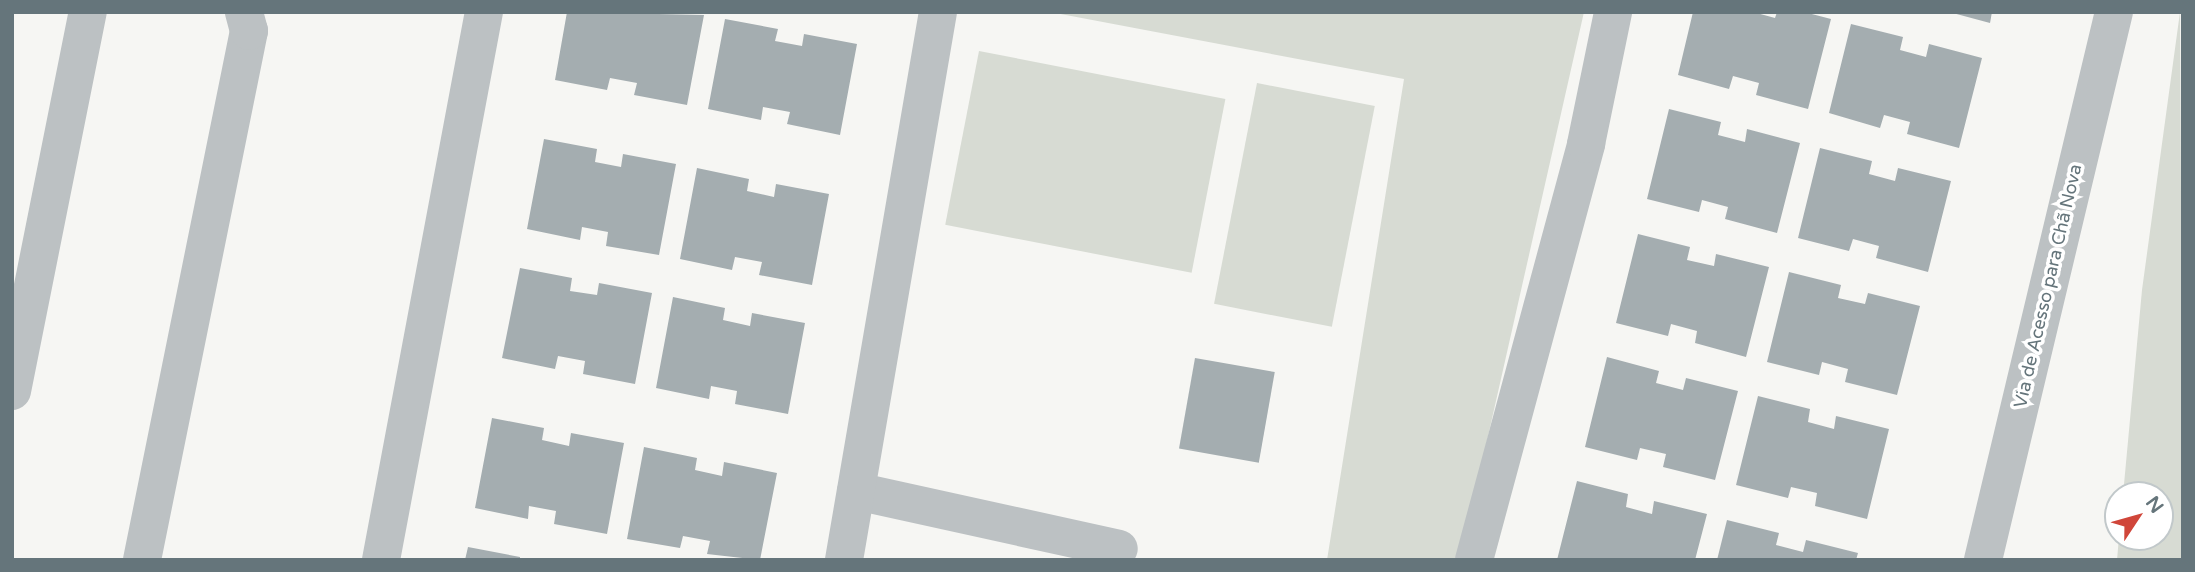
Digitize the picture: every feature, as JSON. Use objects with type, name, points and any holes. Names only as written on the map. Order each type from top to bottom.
[{"type":"street","points":[[12,391],[88,12]]},
{"type":"street","points":[[142,560],[249,31],[244,12]]},
{"type":"street","points":[[381,560],[484,12]]},
{"type":"street","points":[[844,560],[938,12]]},
{"type":"street","points":[[1474,560],[1586,144],[1613,12]]},
{"type":"street","name":"Via de Acesso para Chã Nova","points":[[1983,560],[2114,12]]},
{"type":"street","points":[[856,491],[1119,549]]},
{"type":"shaded area","points":[[1050,12],[1584,12],[1460,560],[1327,560],[1404,79]]},
{"type":"shaded area","points":[[2180,12],[2183,560],[2117,560],[2118,551],[2174,551],[2174,481],[2124,481],[2142,290]]},
{"type":"shaded area","points":[[979,51],[1225,99],[1192,273],[945,225]]},
{"type":"shaded area","points":[[1257,83],[1375,106],[1332,327],[1214,304]]},
{"type":"building","points":[[567,12],[704,15],[687,105],[634,95],[637,83],[610,78],[607,90],[555,80]]},
{"type":"building","points":[[1693,12],[1753,12],[1775,18],[1777,12],[1804,12],[1831,19],[1808,109],[1756,95],[1759,83],[1733,76],[1729,89],[1678,75]]},
{"type":"building","points":[[1949,12],[1992,12],[1990,23]]},
{"type":"building","points":[[725,19],[778,29],[775,41],[802,46],[804,34],[857,44],[840,135],[787,124],[790,112],[763,107],[761,120],[708,109]]},
{"type":"building","points":[[1851,24],[1903,37],[1900,50],[1926,57],[1929,44],[1982,58],[1959,148],[1907,134],[1910,122],[1884,115],[1880,128],[1829,113]]},
{"type":"building","points":[[1669,109],[1721,122],[1718,135],[1745,142],[1747,129],[1800,143],[1777,233],[1725,219],[1728,207],[1702,200],[1699,212],[1647,199]]},
{"type":"building","points":[[544,139],[597,149],[595,162],[621,167],[623,154],[676,164],[659,255],[606,246],[608,232],[582,227],[580,240],[527,229]]},
{"type":"building","points":[[1820,148],[1872,161],[1869,174],[1895,181],[1898,168],[1951,181],[1928,272],[1876,258],[1879,246],[1853,239],[1849,251],[1798,238]]},
{"type":"building","points":[[697,168],[749,179],[747,191],[774,197],[776,184],[829,194],[812,285],[759,275],[762,262],[735,257],[732,270],[680,259]]},
{"type":"building","points":[[1638,234],[1690,247],[1687,260],[1714,266],[1716,254],[1769,267],[1746,357],[1695,343],[1697,331],[1671,324],[1668,336],[1616,323]]},
{"type":"building","points":[[520,268],[572,278],[570,291],[597,295],[599,283],[652,293],[635,384],[583,374],[585,361],[558,356],[555,369],[502,358]]},
{"type":"building","points":[[1789,272],[1841,285],[1838,298],[1865,304],[1868,293],[1920,306],[1897,395],[1845,382],[1848,369],[1822,362],[1819,375],[1767,362]]},
{"type":"building","points":[[673,297],[725,308],[723,320],[750,326],[752,313],[805,323],[788,414],[735,404],[737,391],[711,386],[709,399],[656,388]]},
{"type":"building","points":[[1607,357],[1659,371],[1656,383],[1683,390],[1686,378],[1738,391],[1715,480],[1663,467],[1666,454],[1640,448],[1637,460],[1585,447]]},
{"type":"building","points":[[1195,358],[1275,372],[1259,463],[1179,449]]},
{"type":"building","points":[[1758,396],[1810,409],[1808,422],[1834,429],[1836,416],[1889,429],[1867,519],[1815,506],[1817,493],[1791,487],[1788,498],[1736,485]]},
{"type":"building","points":[[492,418],[544,428],[542,440],[569,446],[571,433],[624,443],[607,534],[554,524],[556,511],[529,506],[528,519],[475,508]]},
{"type":"building","points":[[644,447],[697,458],[695,470],[722,476],[724,462],[777,473],[760,560],[707,554],[710,541],[683,536],[680,548],[627,539]]},
{"type":"building","points":[[1577,481],[1628,494],[1626,507],[1652,514],[1654,501],[1707,514],[1695,560],[1557,560]]},
{"type":"building","points":[[1727,520],[1779,533],[1776,545],[1803,552],[1806,540],[1858,553],[1856,560],[1717,560]]},
{"type":"building","points":[[468,547],[520,557],[520,560],[465,560]]}]
